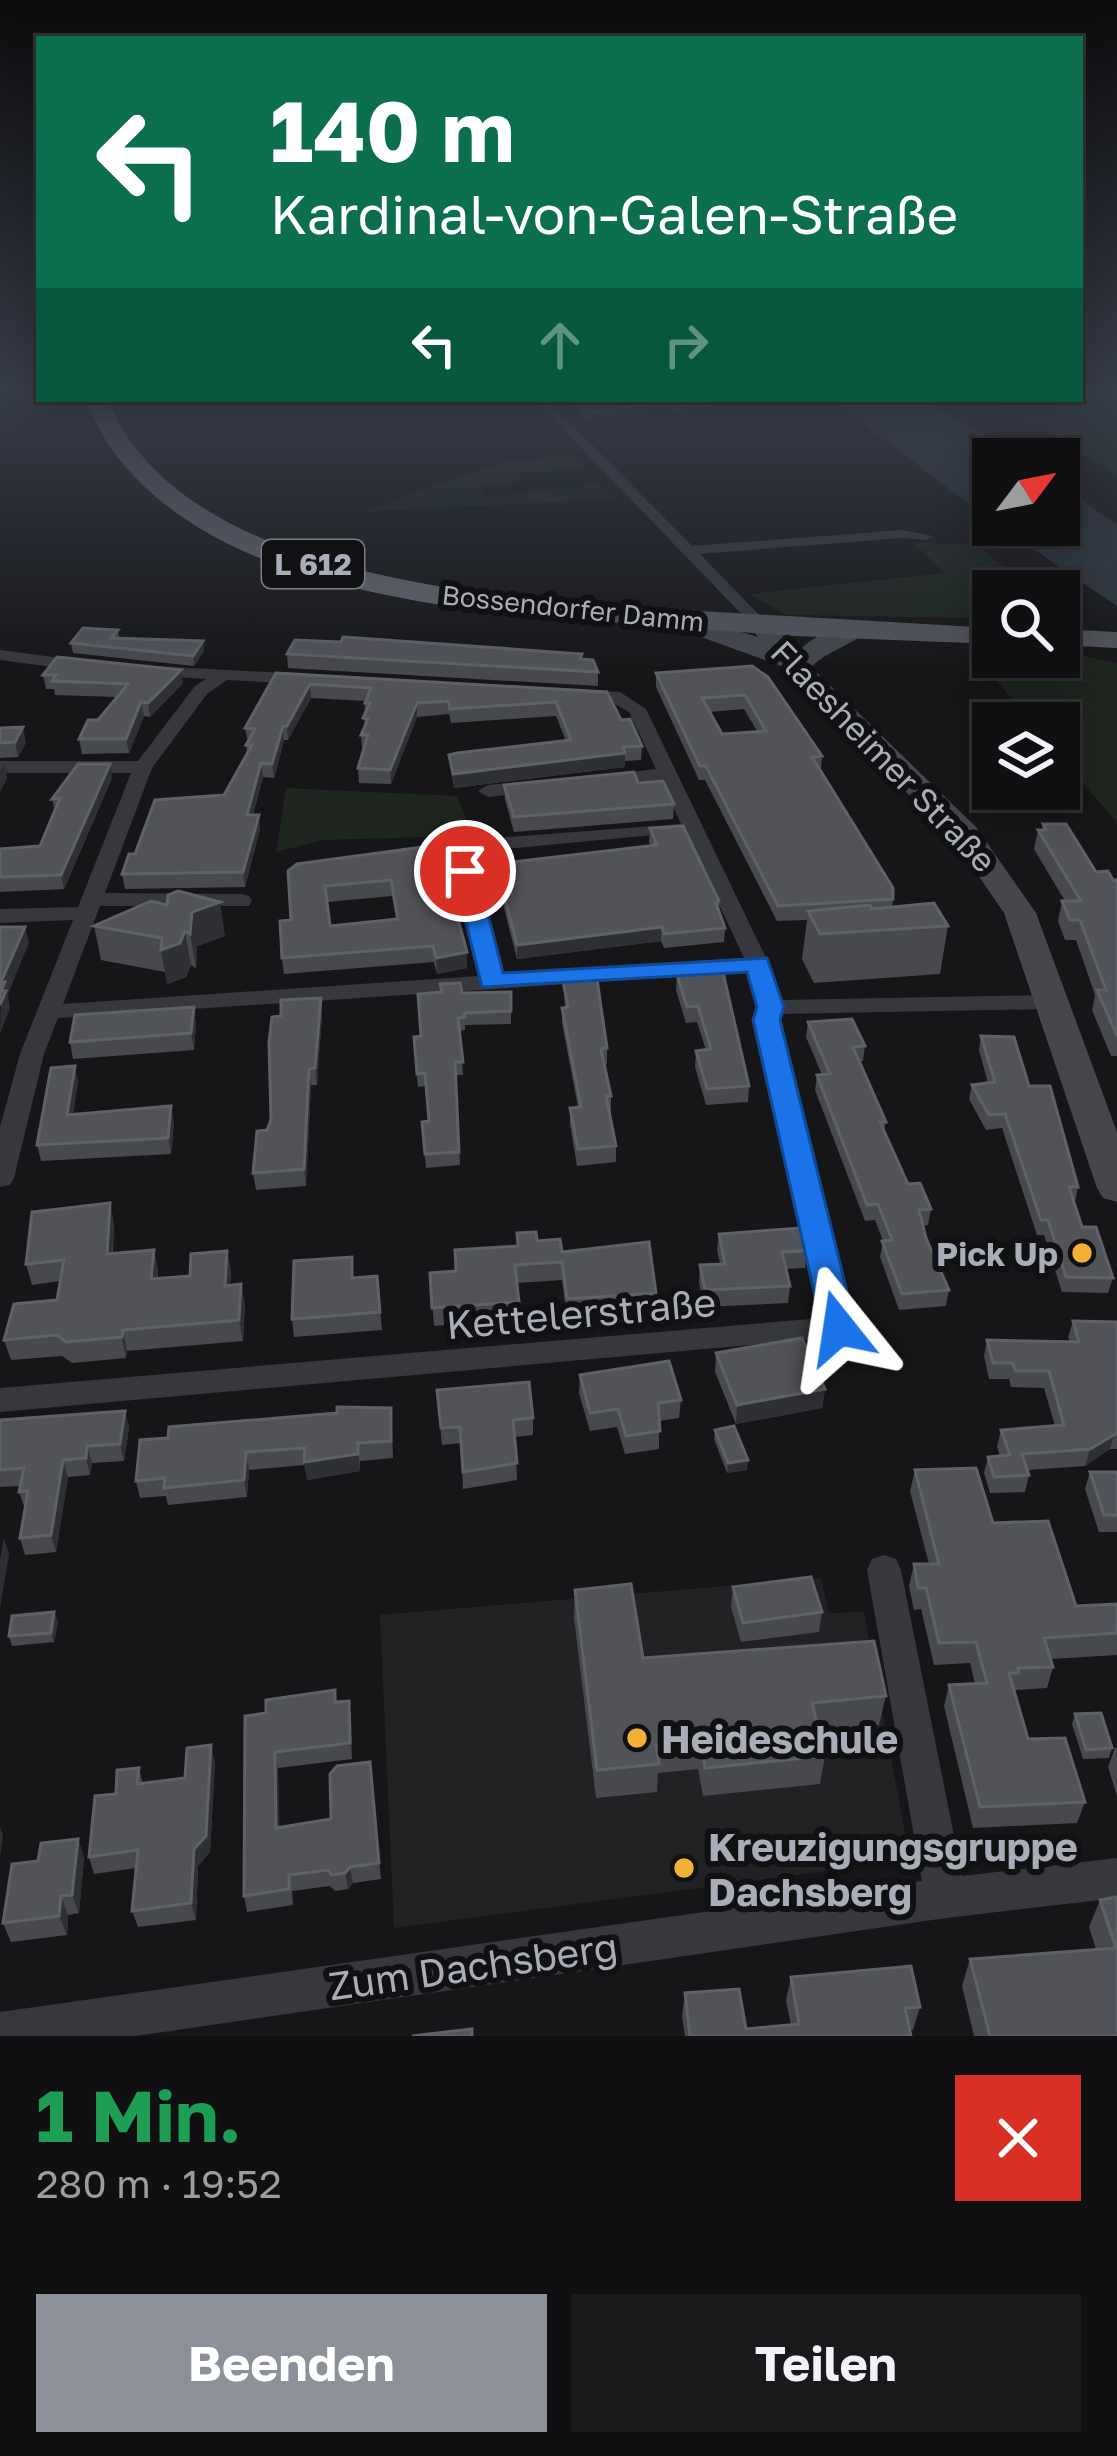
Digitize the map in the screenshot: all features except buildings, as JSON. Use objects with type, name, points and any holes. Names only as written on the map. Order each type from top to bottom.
[{"type":"highway","name":"Bossendorfer Damm","points":[[158,484],[221,526],[287,555],[349,575],[528,609]]},
{"type":"main road","name":"Bossendorfer Damm","points":[[528,609],[854,632],[972,635]]},
{"type":"main road","points":[[677,620],[750,643],[797,666],[820,644],[854,632]]},
{"type":"main road","name":"Flaesheimer Straße","points":[[760,624],[993,868],[1020,913],[1117,1188]]},
{"type":"main road","points":[[1080,639],[1116,640]]},
{"type":"street","name":"Flaesheimer Straße","points":[[622,484],[760,624]]},
{"type":"street","points":[[686,551],[926,536]]},
{"type":"street","points":[[0,655],[112,668]]},
{"type":"street","points":[[135,670],[319,680]]},
{"type":"street","points":[[0,1178],[18,1098],[47,1012],[143,767],[201,690],[220,678]]},
{"type":"street","points":[[548,693],[614,697],[632,703],[724,889],[758,964],[770,1007],[1052,1002]]},
{"type":"street","points":[[0,766],[143,767]]},
{"type":"street","points":[[578,782],[667,774]]},
{"type":"street","points":[[488,791],[555,784]]},
{"type":"street","points":[[494,844],[690,828]]},
{"type":"street","points":[[465,871],[492,982]]},
{"type":"street","points":[[0,916],[91,906],[242,901]]},
{"type":"street","points":[[47,1012],[758,964]]},
{"type":"street","name":"Kettelerstraße","points":[[0,1400],[839,1328],[766,1020],[770,1007]]},
{"type":"street","points":[[884,1570],[946,1898]]},
{"type":"street","name":"Zum Dachsberg","points":[[0,2034],[946,1898],[1117,1878]]},
{"type":"shaded area","points":[[441,484],[496,484],[478,486],[487,497],[600,484],[614,499],[360,512]]},
{"type":"shaded area","points":[[943,484],[972,484],[972,506]]},
{"type":"shaded area","points":[[1080,499],[1117,525],[1117,606],[1080,581],[1080,570],[1064,570],[1029,546],[1080,546]]},
{"type":"shaded area","points":[[914,543],[978,546],[1008,570],[972,570],[972,618],[786,615],[749,594],[944,573]]},
{"type":"shaded area","points":[[1080,655],[1117,663],[1117,823],[1080,780],[1080,702],[1014,702],[994,678],[1080,678]]},
{"type":"shaded area","points":[[286,788],[457,796],[466,819],[463,836],[324,840],[276,852]]},
{"type":"shaded area","name":"Heideschule","points":[[821,1578],[829,1613],[864,1612],[910,1860],[394,1928],[380,1615]]},
{"type":"place","name":"Pick Up","points":[[1082,1253]]},
{"type":"place","name":"Heideschule","points":[[637,1738]]},
{"type":"place","name":"Kreuzigungsgruppe Dachsberg","points":[[684,1868]]},
{"type":"route","points":[[465,871],[492,982],[758,964],[770,1007],[766,1020],[839,1328]]}]
